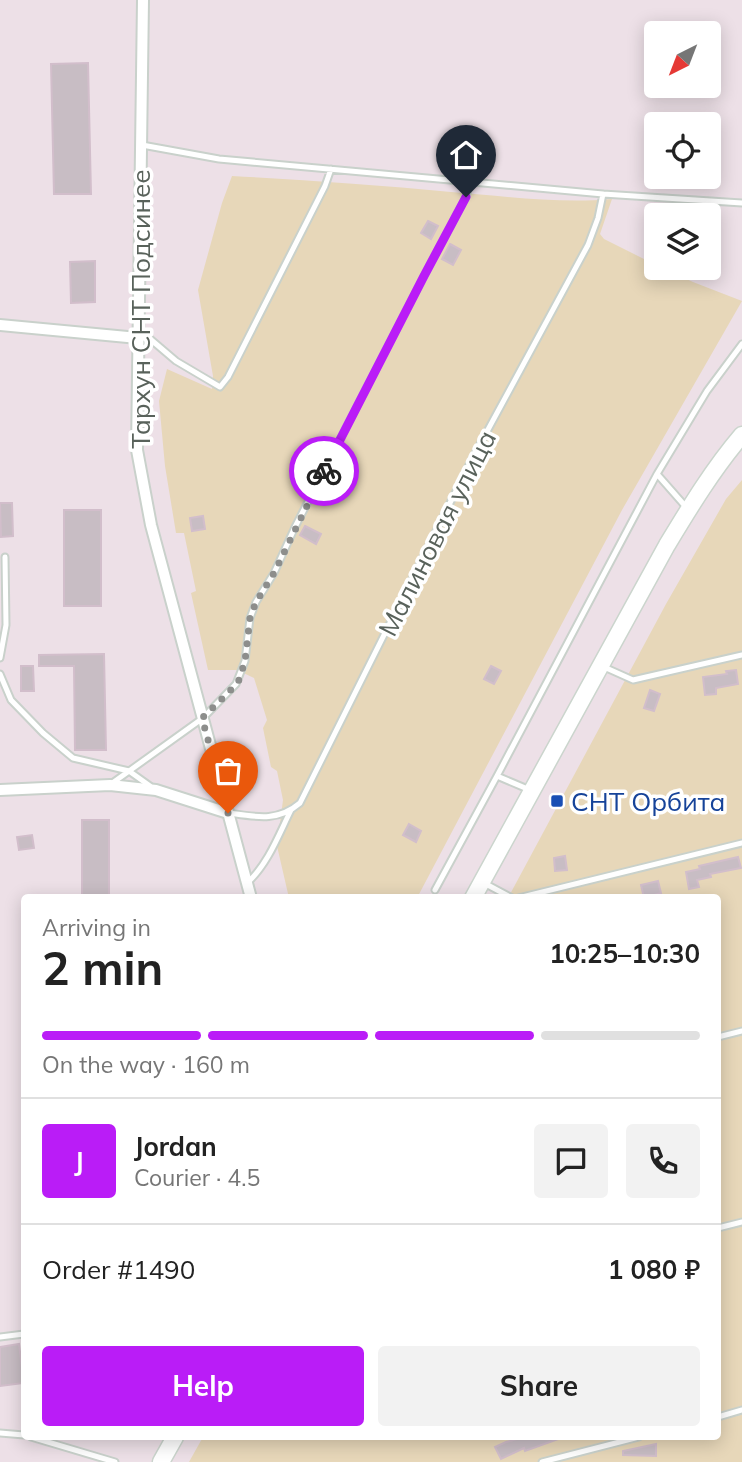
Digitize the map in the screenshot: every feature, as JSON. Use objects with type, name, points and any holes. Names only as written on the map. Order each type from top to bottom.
[{"type":"main road","points":[[474,894],[688,510],[742,435]]},
{"type":"main road","points":[[161,1462],[173,1440]]},
{"type":"street","name":"Тархун СНТ Подсинее","points":[[143,0],[137,450],[151,525],[250,894]]},
{"type":"street","points":[[0,325],[138,338]]},
{"type":"street","points":[[0,790],[110,785],[156,790],[228,813]]},
{"type":"lane","points":[[142,145],[219,159],[603,194],[742,203]]},
{"type":"lane","points":[[138,338],[149,338],[176,361],[220,387],[228,377],[325,186],[331,169]]},
{"type":"lane","points":[[110,785],[202,718],[239,680],[245,661],[250,618],[256,602],[274,573],[344,431],[466,197],[470,181]]},
{"type":"lane","name":"Малиновая улица","points":[[247,883],[266,858],[292,810],[300,803],[471,461],[588,245],[603,194]]},
{"type":"lane","points":[[435,890],[657,474],[707,391],[742,344]]},
{"type":"lane","points":[[657,474],[688,510]]},
{"type":"lane","points":[[0,658],[6,625],[5,557]]},
{"type":"lane","points":[[601,665],[633,680],[742,655]]},
{"type":"lane","points":[[0,674],[10,700],[73,758],[129,771],[156,790]]},
{"type":"lane","points":[[497,776],[531,791]]},
{"type":"lane","points":[[228,813],[258,817],[280,815],[292,810]]},
{"type":"lane","points":[[533,894],[742,843]]},
{"type":"lane","points":[[482,881],[505,894]]},
{"type":"lane","points":[[721,1036],[742,1031]]},
{"type":"lane","points":[[721,1227],[742,1222]]},
{"type":"lane","points":[[0,1337],[21,1334]]},
{"type":"lane","points":[[721,1415],[742,1410]]},
{"type":"lane","points":[[0,1433],[21,1435]]},
{"type":"lane","points":[[41,1440],[116,1462]]},
{"type":"lane","points":[[542,1462],[627,1440]]},
{"type":"shaded area","points":[[232,176],[532,199],[612,199],[600,234],[604,239],[644,259],[644,280],[689,280],[742,301],[622,510],[419,894],[288,894],[277,846],[283,800],[277,771],[271,767],[263,728],[267,720],[254,678],[237,670],[208,670],[191,593],[196,591],[184,533],[176,533],[165,466],[159,401],[167,369],[212,389],[213,376],[198,290]]},
{"type":"shaded area","points":[[742,480],[742,1462],[189,1462],[201,1440],[721,1440],[721,894],[510,894],[666,604],[726,499]]},
{"type":"building","points":[[88,63],[91,194],[54,194],[51,64]]},
{"type":"building","points":[[428,221],[438,226],[431,239],[421,233]]},
{"type":"building","points":[[450,244],[461,250],[453,265],[442,259]]},
{"type":"building","points":[[95,261],[95,302],[71,303],[70,262]]},
{"type":"building","points":[[342,458],[354,464],[348,475],[336,468]]},
{"type":"building","points":[[0,503],[12,503],[13,536],[1,537]]},
{"type":"building","points":[[64,510],[101,510],[101,606],[64,606]]},
{"type":"building","points":[[203,516],[205,529],[192,531],[190,518]]},
{"type":"building","points":[[305,526],[321,534],[316,544],[300,535]]},
{"type":"building","points":[[104,654],[106,750],[75,750],[74,666],[39,666],[39,655]]},
{"type":"building","points":[[21,666],[33,666],[34,691],[21,691]]},
{"type":"building","points":[[491,666],[501,671],[494,684],[484,679]]},
{"type":"building","points":[[736,670],[738,684],[716,688],[716,694],[705,695],[703,677]]},
{"type":"building","points":[[650,690],[660,694],[654,711],[644,708]]},
{"type":"building","points":[[82,820],[109,820],[109,894],[82,894]]},
{"type":"building","points":[[409,824],[421,831],[416,842],[403,835]]},
{"type":"building","points":[[32,835],[34,848],[19,850],[17,837]]},
{"type":"building","points":[[565,856],[567,870],[555,871],[554,858]]},
{"type":"building","points":[[738,857],[741,868],[710,874],[711,877],[697,880],[699,887],[689,889],[686,872],[700,869],[699,866]]},
{"type":"building","points":[[658,881],[661,893],[643,894],[641,885]]},
{"type":"building","points":[[19,1344],[21,1383],[0,1386],[0,1347]]},
{"type":"building","points":[[555,1440],[525,1451],[524,1448],[501,1459],[495,1447],[506,1442]]},
{"type":"building","points":[[656,1444],[656,1456],[623,1455],[623,1451]]},
{"type":"way so far","points":[[228,813],[202,718],[239,680],[245,661],[250,618],[256,602],[274,573],[324,471]]},
{"type":"place","name":"СНТ Орбита","points":[[557,801]]},
{"type":"route","points":[[324,471],[466,197]]}]
